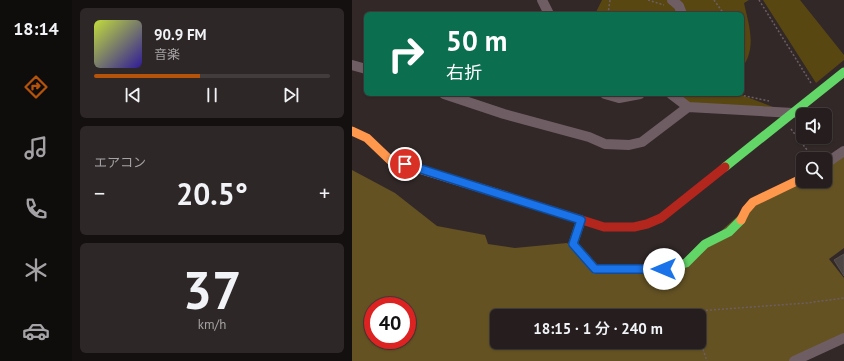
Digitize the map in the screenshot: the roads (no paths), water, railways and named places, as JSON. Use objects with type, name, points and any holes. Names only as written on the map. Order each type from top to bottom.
[{"type":"street","points":[[542,0],[548,12]]},
{"type":"street","points":[[672,0],[679,6],[681,12]]},
{"type":"street","points":[[352,65],[364,68]]},
{"type":"street","points":[[352,131],[367,138],[390,160],[604,227],[624,229],[638,228],[661,218],[844,72]]},
{"type":"street","points":[[450,96],[504,114],[590,137],[605,144],[629,145],[642,142],[688,107]]},
{"type":"street","points":[[612,96],[619,98],[630,96]]},
{"type":"street","points":[[674,96],[688,107],[793,113]]},
{"type":"street","points":[[832,159],[844,151]]},
{"type":"street","points":[[581,220],[573,244],[595,269],[664,269],[686,263],[704,244],[729,232],[740,223],[746,210],[753,202],[796,181]]},
{"type":"street","points":[[794,361],[844,338]]}]
